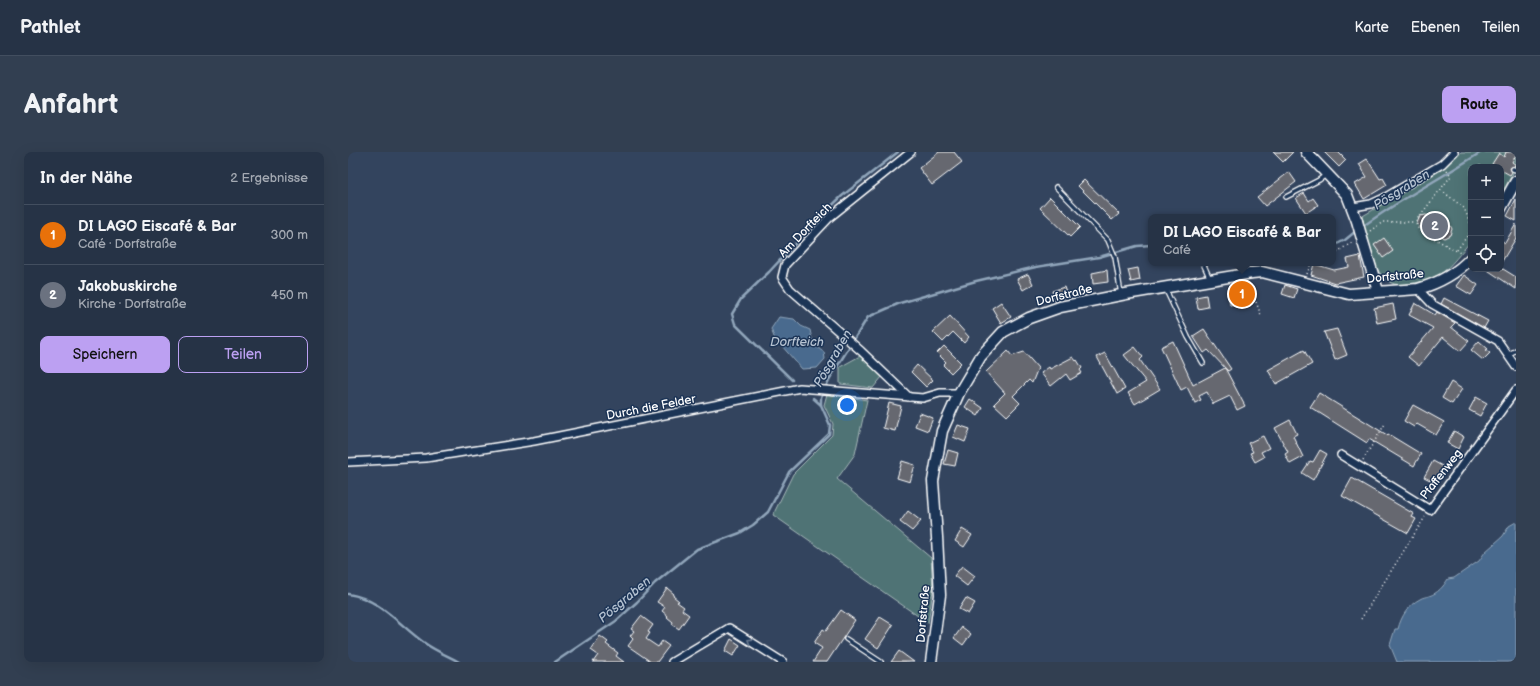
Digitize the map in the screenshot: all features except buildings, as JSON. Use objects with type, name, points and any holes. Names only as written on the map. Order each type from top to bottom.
[{"type":"street","name":"Am Dorfteich","points":[[910,397],[861,351],[790,289],[782,277],[785,265],[830,217],[911,152]]},
{"type":"street","points":[[1306,152],[1347,195],[1353,207],[1378,291]]},
{"type":"street","points":[[1353,207],[1371,204],[1384,198],[1442,164],[1454,152]]},
{"type":"street","points":[[1504,203],[1516,181]]},
{"type":"street","name":"Dorfstraße","points":[[931,662],[940,595],[933,481],[942,431],[959,393],[981,356],[1003,332],[1029,318],[1060,307],[1122,295],[1262,272],[1350,294],[1418,289],[1447,278],[1468,260]]},
{"type":"street","points":[[1418,289],[1432,304],[1498,341],[1516,367]]},
{"type":"street","name":"Durch die Felder","points":[[348,462],[426,458],[542,439],[800,388],[923,398],[940,393],[959,393]]},
{"type":"street","name":"Pfaffenweg","points":[[1341,455],[1430,510],[1516,390]]},
{"type":"street","points":[[672,662],[729,628],[783,662]]},
{"type":"lane","points":[[1286,197],[1319,180],[1327,173]]},
{"type":"lane","points":[[1056,187],[1101,232],[1111,246],[1115,257],[1122,295]]},
{"type":"lane","points":[[1204,266],[1210,280]]},
{"type":"lane","points":[[1165,288],[1203,363]]},
{"type":"lane","points":[[1508,355],[1516,350]]},
{"type":"lane","points":[[846,639],[881,662]]},
{"type":"path","points":[[1415,222],[1451,176],[1446,170]]},
{"type":"path","points":[[1441,190],[1464,208],[1468,217]]},
{"type":"path","points":[[1336,252],[1363,239],[1383,222],[1415,222]]},
{"type":"path","points":[[1415,222],[1419,230],[1468,257]]},
{"type":"path","points":[[1456,251],[1468,235]]},
{"type":"path","points":[[1305,282],[1311,266]]},
{"type":"path","points":[[1256,302],[1262,315]]},
{"type":"path","points":[[1359,466],[1385,424]]},
{"type":"path","points":[[1361,619],[1430,510]]},
{"type":"green space","points":[[1461,152],[1516,152],[1516,168],[1504,189],[1504,164],[1468,164],[1468,245],[1456,259],[1434,278],[1406,285],[1390,282],[1385,279],[1377,268],[1361,217],[1441,170]]},
{"type":"green space","points":[[860,356],[882,377],[873,388],[840,384],[840,367]]},
{"type":"green space","points":[[827,394],[867,400],[855,454],[837,479],[931,558],[933,590],[928,623],[773,515],[793,474],[832,435],[833,424],[824,405]]},
{"type":"water","name":"Dorfteich","points":[[779,317],[794,319],[801,326],[810,330],[814,343],[824,352],[825,359],[817,368],[802,369],[774,337],[771,329]]},
{"type":"water","points":[[1516,522],[1516,662],[1397,662],[1390,645],[1395,629],[1398,629],[1403,616],[1409,608],[1421,598],[1438,591],[1448,579],[1454,578],[1479,561],[1485,552],[1503,536],[1509,526]]},
{"type":"waterway","points":[[792,380],[735,324],[732,314],[741,299],[769,272],[821,216],[842,196],[898,152]]},
{"type":"waterway","name":"Pösgraben","points":[[1362,227],[1391,207],[1481,152]]},
{"type":"waterway","name":"Pösgraben","points":[[1336,244],[1345,240],[1356,231]]},
{"type":"waterway","name":"Pösgraben","points":[[555,662],[616,621],[655,583],[697,549],[740,533],[753,525],[768,512],[789,472],[829,434],[830,425],[821,405],[821,397],[830,378],[868,317],[900,303],[976,281],[1036,267],[1099,257],[1137,246],[1148,245]]},
{"type":"waterway","points":[[813,398],[821,405]]},
{"type":"waterway","name":"Pösgraben","points":[[348,594],[370,601],[380,607],[426,644],[459,662]]},
{"type":"place","name":"Jakobuskirche","points":[[1435,226]]},
{"type":"place","name":"DI LAGO Eiscafé & Bar","points":[[1242,294]]}]
